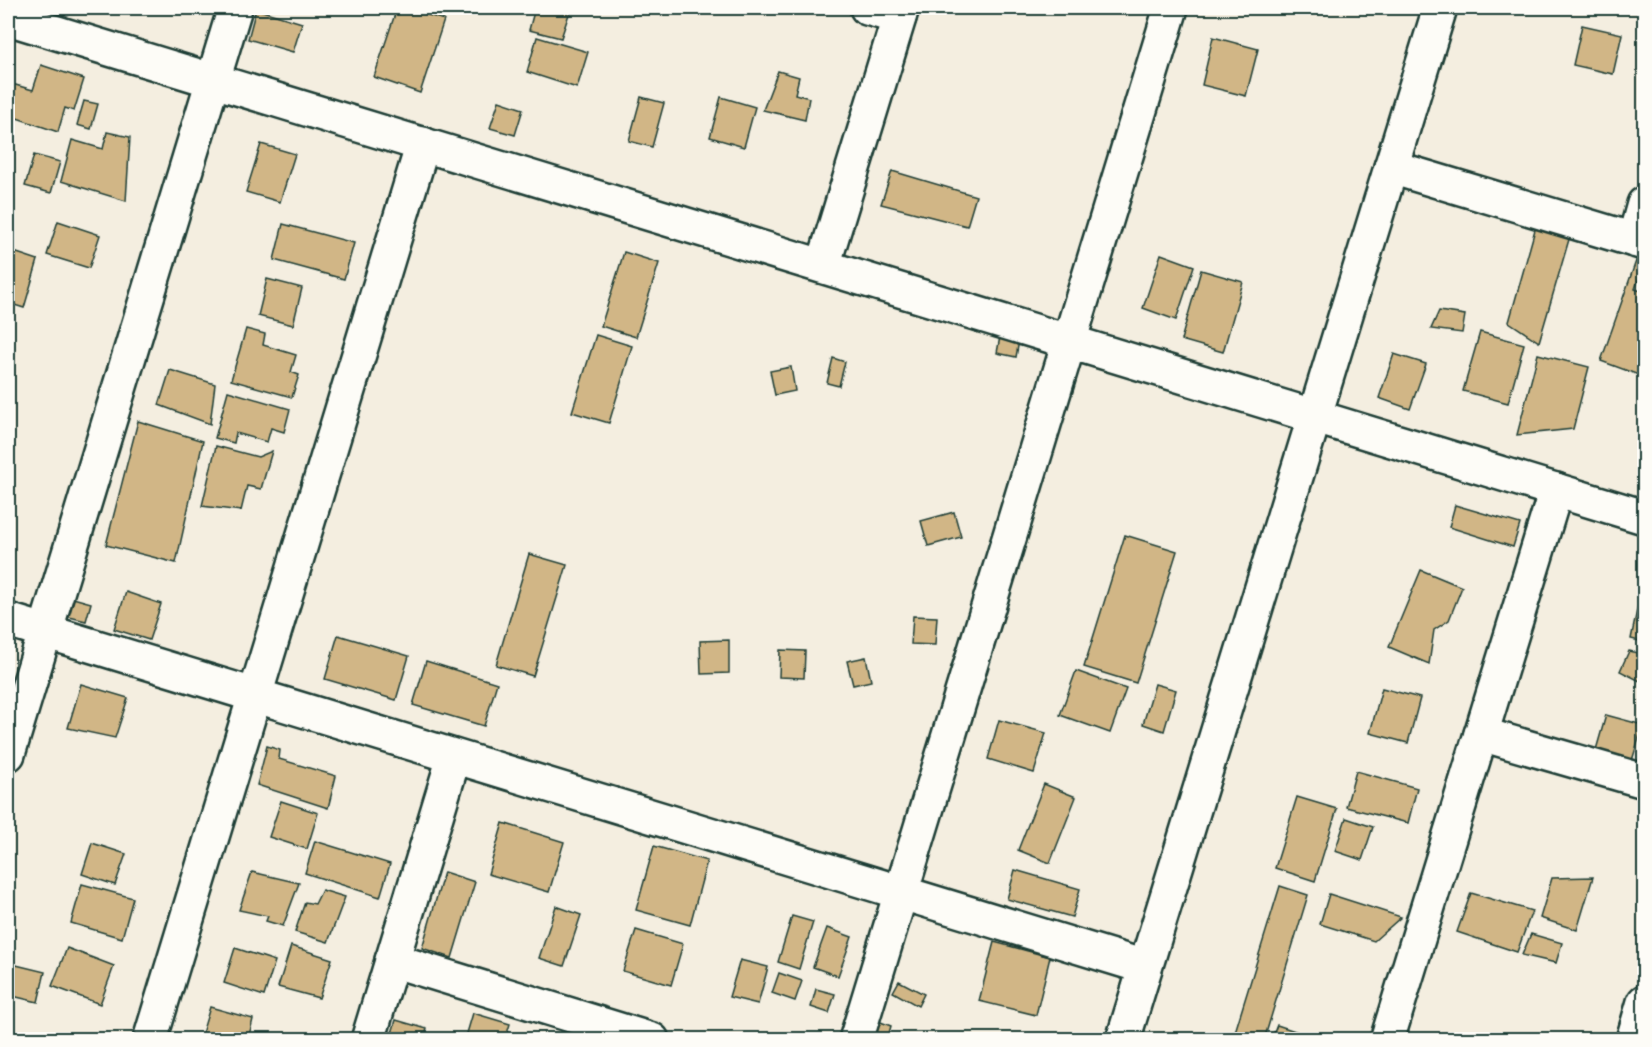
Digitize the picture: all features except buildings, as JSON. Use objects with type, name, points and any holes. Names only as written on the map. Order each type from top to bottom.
[{"type":"street","points":[[8,754],[235,8]]},
{"type":"street","points":[[823,266],[900,12],[867,8]]},
{"type":"street","points":[[856,1040],[1171,8]]},
{"type":"street","points":[[1123,1040],[1440,8]]},
{"type":"street","points":[[8,18],[1644,517]]},
{"type":"street","points":[[150,1040],[423,144]]},
{"type":"street","points":[[1391,167],[1639,242],[1644,204]]},
{"type":"street","points":[[1387,1040],[1556,490]]},
{"type":"street","points":[[8,620],[1145,967]]},
{"type":"street","points":[[1481,734],[1644,781]]},
{"type":"street","points":[[368,1040],[454,757]]},
{"type":"street","points":[[392,960],[652,1040]]},
{"type":"street","points":[[1633,1040],[1644,1002]]}]
